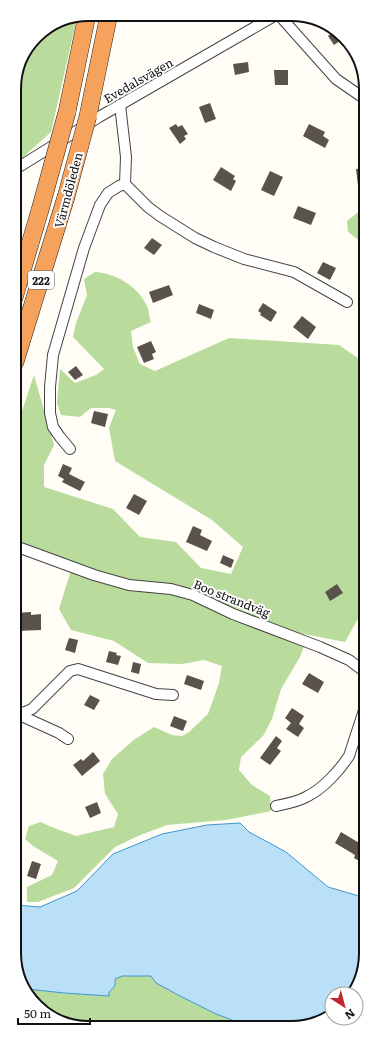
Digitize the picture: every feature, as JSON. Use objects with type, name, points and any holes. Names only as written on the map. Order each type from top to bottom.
[{"type":"highway","name":"Värmdöleden","points":[[21,274],[67,112],[86,21]]},
{"type":"highway","name":"Värmdöleden","points":[[21,343],[66,197],[88,116],[108,21]]},
{"type":"street","name":"Evedalsvägen","points":[[21,166],[98,117],[267,21]]},
{"type":"street","points":[[283,21],[336,79],[359,95]]},
{"type":"street","points":[[120,105],[126,157],[125,184],[148,207],[196,238],[214,247],[244,259],[294,272],[347,302]]},
{"type":"street","points":[[70,449],[53,427],[50,413],[50,387],[53,355],[84,248],[100,205],[108,193],[125,184]]},
{"type":"street","name":"Boo strandväg","points":[[21,548],[129,585],[171,590],[193,595],[233,614],[327,650],[349,660],[359,668]]},
{"type":"street","points":[[21,712],[32,709],[70,671],[78,669],[156,694],[173,695]]},
{"type":"street","points":[[21,716],[68,739]]},
{"type":"street","points":[[276,806],[295,802],[306,797],[326,782],[349,756],[359,727]]},
{"type":"green space","points":[[76,22],[51,132],[21,159],[22,75],[32,51],[41,41],[51,32]]},
{"type":"green space","points":[[359,212],[359,240],[348,232],[347,221]]},
{"type":"green space","points":[[95,272],[110,275],[131,286],[142,297],[148,308],[151,322],[131,331],[133,347],[140,364],[155,371],[229,338],[339,345],[359,359],[359,617],[345,642],[294,632],[233,613],[194,592],[129,581],[95,571],[21,543],[21,414],[34,375],[54,445],[44,465],[44,487],[113,509],[140,537],[176,542],[201,568],[231,574],[243,547],[212,520],[115,461],[109,428],[116,410],[109,408],[91,408],[80,417],[61,415],[57,403],[60,369],[75,383],[96,375],[104,369],[73,337],[76,323],[87,295],[84,279]]},
{"type":"green space","points":[[71,570],[169,592],[305,644],[300,657],[281,689],[272,719],[263,736],[241,757],[239,770],[252,785],[270,796],[271,811],[226,820],[167,825],[115,847],[74,888],[38,902],[27,902],[27,887],[52,875],[58,861],[33,846],[25,839],[29,826],[41,822],[76,836],[114,827],[118,814],[105,794],[103,774],[112,759],[135,739],[154,727],[172,735],[182,736],[189,732],[208,714],[219,683],[222,666],[204,660],[182,664],[148,663],[114,641],[71,630],[59,609]]},
{"type":"green space","points":[[122,976],[151,976],[156,983],[182,997],[216,1014],[235,1021],[75,1020],[51,1010],[31,989],[109,996],[109,992],[115,985],[115,979]]},
{"type":"water","points":[[240,823],[249,832],[286,852],[328,887],[359,896],[359,958],[357,971],[350,986],[324,986],[324,1012],[305,1020],[291,1021],[235,1021],[216,1014],[182,997],[156,983],[151,976],[122,976],[115,979],[115,985],[109,992],[109,996],[31,989],[22,967],[21,905],[40,907],[77,891],[113,854],[162,834],[207,825]]},
{"type":"building","points":[[331,34],[339,41],[334,45],[328,36]]},
{"type":"building","points":[[248,62],[249,72],[235,75],[233,64]]},
{"type":"building","points":[[274,70],[288,70],[288,85],[275,85]]},
{"type":"building","points":[[210,103],[216,119],[205,123],[199,107]]},
{"type":"building","points":[[176,124],[178,127],[182,125],[188,134],[184,136],[186,139],[180,144],[169,128]]},
{"type":"building","points":[[309,124],[325,132],[323,136],[329,140],[325,148],[303,136]]},
{"type":"building","points":[[221,167],[235,176],[233,179],[236,181],[231,191],[213,180]]},
{"type":"building","points":[[356,169],[359,169],[359,185],[358,185]]},
{"type":"building","points":[[270,171],[283,177],[274,196],[261,190]]},
{"type":"building","points":[[298,206],[316,213],[311,225],[293,218]]},
{"type":"building","points":[[152,238],[162,245],[154,255],[144,248]]},
{"type":"building","points":[[323,262],[336,268],[330,280],[317,273]]},
{"type":"building","points":[[169,285],[173,295],[153,303],[149,292]]},
{"type":"building","points":[[263,303],[277,312],[271,322],[260,315],[261,313],[258,311]]},
{"type":"building","points":[[199,304],[214,310],[211,319],[196,313]]},
{"type":"building","points":[[302,316],[316,327],[308,339],[293,327]]},
{"type":"building","points":[[151,341],[156,352],[152,354],[154,359],[144,363],[137,347]]},
{"type":"building","points":[[76,366],[83,375],[75,380],[68,372]]},
{"type":"building","points":[[94,411],[108,414],[105,427],[91,423]]},
{"type":"building","points":[[63,464],[72,468],[69,474],[85,482],[80,491],[62,482],[64,479],[58,476]]},
{"type":"building","points":[[134,494],[147,501],[139,515],[126,508]]},
{"type":"building","points":[[193,526],[202,530],[200,535],[212,541],[207,551],[186,542]]},
{"type":"building","points":[[223,555],[234,560],[231,568],[220,563]]},
{"type":"building","points":[[337,584],[343,593],[330,601],[325,592]]},
{"type":"building","points":[[31,612],[31,615],[41,614],[41,630],[21,631],[21,613]]},
{"type":"building","points":[[69,638],[78,640],[75,653],[65,650]]},
{"type":"building","points":[[109,651],[117,653],[116,655],[121,656],[118,665],[106,662]]},
{"type":"building","points":[[133,662],[141,664],[139,674],[131,672]]},
{"type":"building","points":[[309,673],[324,682],[318,693],[302,684]]},
{"type":"building","points":[[187,675],[204,681],[201,690],[184,684]]},
{"type":"building","points":[[90,695],[100,700],[94,710],[84,705]]},
{"type":"building","points":[[292,708],[304,716],[299,724],[304,728],[298,737],[286,729],[291,723],[285,718]]},
{"type":"building","points":[[174,716],[187,721],[183,731],[170,726]]},
{"type":"building","points":[[276,736],[282,741],[277,748],[281,751],[270,765],[260,758]]},
{"type":"building","points":[[93,752],[100,761],[82,776],[73,765],[81,759],[83,761]]},
{"type":"building","points":[[97,802],[101,813],[90,818],[85,807]]},
{"type":"building","points":[[341,832],[359,843],[359,861],[354,858],[355,855],[335,843]]},
{"type":"building","points":[[32,861],[41,864],[36,879],[27,876]]}]
